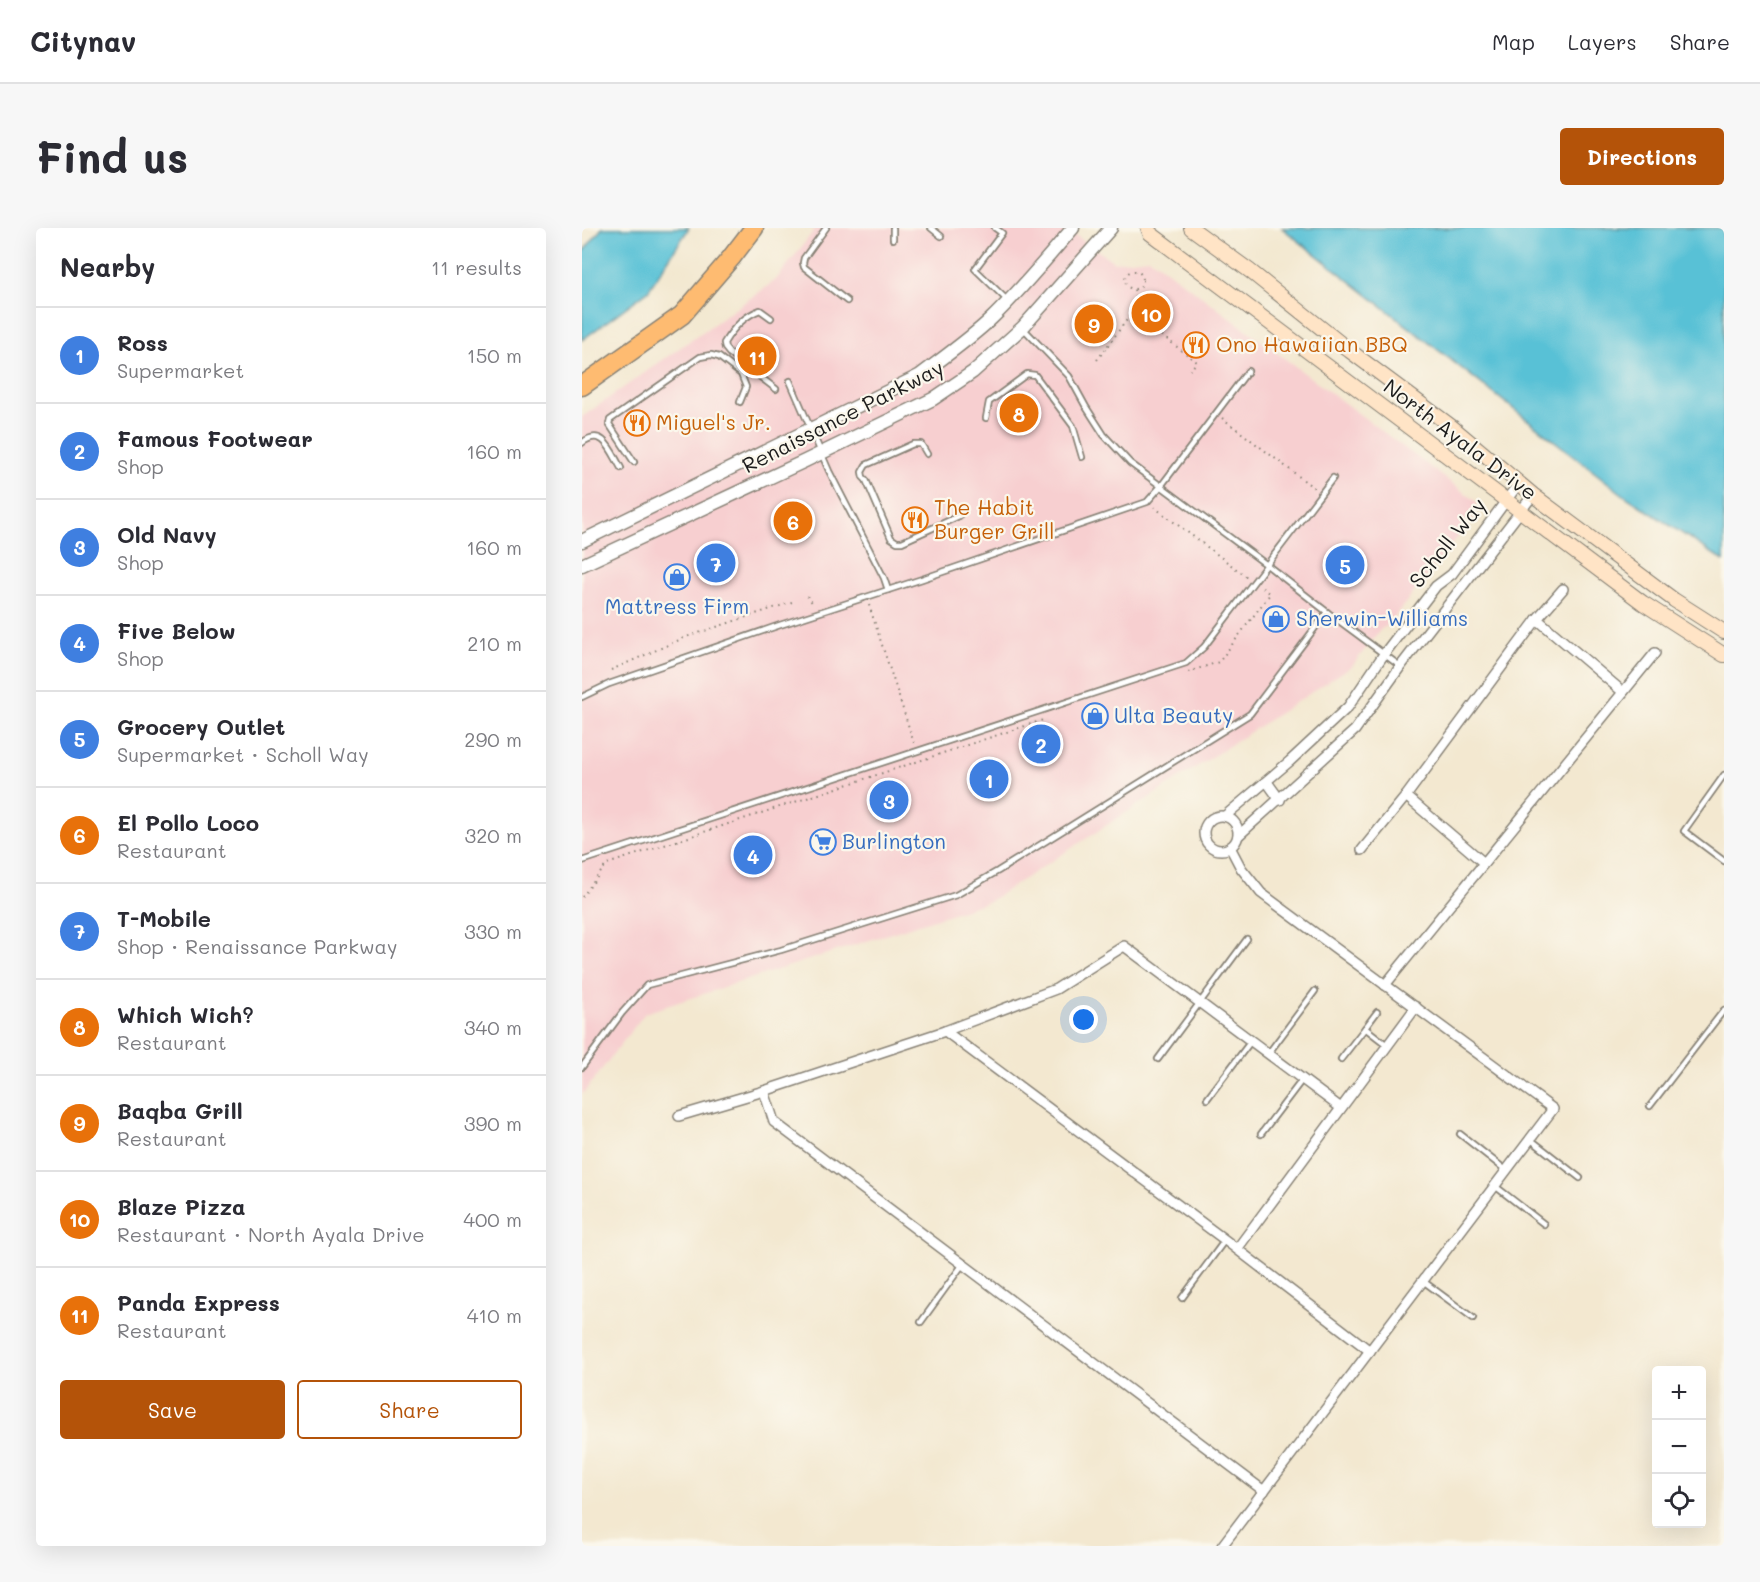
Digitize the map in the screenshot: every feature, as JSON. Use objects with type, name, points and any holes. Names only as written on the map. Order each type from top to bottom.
[{"type":"highway","points":[[582,386],[682,315],[754,228]]},
{"type":"main road","name":"North Ayala Drive","points":[[1148,228],[1150,232],[1643,603],[1724,655]]},
{"type":"main road","name":"North Ayala Drive","points":[[1191,228],[1452,427],[1533,495],[1674,600],[1724,632]]},
{"type":"street","name":"Renaissance Parkway","points":[[582,541],[920,376],[956,349],[1009,302],[1073,228]]},
{"type":"street","name":"Renaissance Parkway","points":[[582,565],[933,399],[973,372],[1023,327],[1111,228]]},
{"type":"street","name":"Scholl Way","points":[[1225,816],[1267,782],[1348,707],[1384,654],[1436,586],[1452,574],[1519,483]]},
{"type":"street","name":"Scholl Way","points":[[1238,836],[1355,730],[1400,667],[1533,495]]},
{"type":"street","points":[[1362,850],[1406,796],[1537,619],[1563,588]]},
{"type":"street","points":[[1537,619],[1623,692]]},
{"type":"street","points":[[1385,985],[1655,653]]},
{"type":"street","points":[[1267,782],[1280,800]]},
{"type":"street","points":[[1406,796],[1484,863]]},
{"type":"street","points":[[1225,816],[1237,826],[1238,836],[1230,847],[1222,850],[1210,847],[1204,837],[1204,831],[1214,817],[1225,816]]},
{"type":"street","points":[[1222,1546],[1553,1109],[1262,893],[1241,868],[1230,847]]},
{"type":"street","points":[[679,1116],[945,1031],[1056,989],[1124,946],[1341,1108]]},
{"type":"street","points":[[1237,1249],[1416,1007]]},
{"type":"street","points":[[945,1031],[1370,1351]]},
{"type":"street","points":[[764,1090],[774,1122],[1264,1491]]},
{"type":"lane","points":[[826,228],[804,258],[804,267],[847,301]]},
{"type":"lane","points":[[893,228],[893,239]]},
{"type":"lane","points":[[931,228],[941,236]]},
{"type":"lane","points":[[995,228],[1002,233],[975,269],[1009,302]]},
{"type":"lane","points":[[771,318],[760,310],[750,314],[731,332],[724,343],[729,353],[776,389]]},
{"type":"lane","points":[[1023,327],[1069,376],[1104,435],[1130,462],[1400,667]]},
{"type":"lane","points":[[634,462],[609,424],[610,420],[700,357],[711,355],[718,357],[741,374],[746,387],[740,402]]},
{"type":"lane","points":[[582,697],[618,681],[807,615],[848,604],[1147,502],[1248,371]]},
{"type":"lane","points":[[986,418],[989,402],[1027,374],[1035,375],[1073,426],[1082,457]]},
{"type":"lane","points":[[790,381],[821,453],[888,590]]},
{"type":"lane","points":[[582,443],[591,437],[603,439],[621,468]]},
{"type":"lane","points":[[927,454],[921,444],[913,444],[866,465],[863,469],[863,477],[891,538],[902,542],[959,516]]},
{"type":"lane","points":[[582,861],[1186,663],[1204,647],[1333,478]]},
{"type":"lane","points":[[582,1067],[622,1013],[647,986],[781,950],[956,895],[998,871],[1250,714],[1327,612]]},
{"type":"lane","points":[[1724,775],[1684,831],[1724,861]]},
{"type":"lane","points":[[1158,1059],[1247,939]]},
{"type":"lane","points":[[1268,1054],[1315,991]]},
{"type":"lane","points":[[1650,1106],[1724,1010]]},
{"type":"lane","points":[[1341,1059],[1377,1012]]},
{"type":"lane","points":[[1365,1028],[1388,1045]]},
{"type":"lane","points":[[1207,1098],[1251,1041]]},
{"type":"lane","points":[[1261,1134],[1302,1080]]},
{"type":"lane","points":[[1460,1134],[1507,1171]]},
{"type":"lane","points":[[1530,1139],[1581,1178]]},
{"type":"lane","points":[[1495,1186],[1544,1224]]},
{"type":"lane","points":[[1182,1298],[1225,1240]]},
{"type":"lane","points":[[921,1322],[963,1264]]},
{"type":"lane","points":[[1424,1281],[1473,1318]]},
{"type":"path","points":[[1132,271],[1138,272],[1142,279],[1139,287],[1134,289],[1126,285],[1125,280],[1127,274],[1132,271]]},
{"type":"path","points":[[1097,360],[1137,307],[1134,289]]},
{"type":"path","points":[[1132,313],[1197,362],[1190,370]]},
{"type":"path","points":[[1222,418],[1314,488]]},
{"type":"path","points":[[1154,507],[1247,577]]},
{"type":"path","points":[[807,596],[813,606],[823,602]]},
{"type":"path","points":[[611,670],[686,637],[792,602]]},
{"type":"path","points":[[869,605],[914,742]]},
{"type":"shaded area","points":[[816,228],[1065,228],[1114,262],[1150,258],[1477,502],[1476,514],[1387,626],[1381,629],[1352,666],[990,901],[645,1013],[582,1095],[582,417],[776,280]]},
{"type":"water","points":[[602,228],[689,228],[648,291],[582,340],[582,253]]},
{"type":"water","points":[[1282,228],[1724,228],[1724,561],[1625,496]]},
{"type":"place","name":"Blaze Pizza","points":[[1151,313]]},
{"type":"place","name":"Baqba Grill","points":[[1094,324]]},
{"type":"place","name":"Ono Hawaiian BBQ","points":[[1196,345]]},
{"type":"place","name":"Panda Express","points":[[757,356]]},
{"type":"place","name":"Which Wich?","points":[[1019,413]]},
{"type":"place","name":"Miguel's Jr.","points":[[637,423]]},
{"type":"place","name":"The Habit Burger Grill","points":[[915,520]]},
{"type":"place","name":"El Pollo Loco","points":[[793,521]]},
{"type":"place","name":"T-Mobile","points":[[716,563]]},
{"type":"place","name":"Grocery Outlet","points":[[1345,565]]},
{"type":"place","name":"Mattress Firm","points":[[677,577]]},
{"type":"place","name":"Sherwin-Williams","points":[[1276,619]]},
{"type":"place","name":"Ulta Beauty","points":[[1095,716]]},
{"type":"place","name":"Famous Footwear","points":[[1041,744]]},
{"type":"place","name":"Ross","points":[[989,779]]},
{"type":"place","name":"Old Navy","points":[[889,800]]},
{"type":"place","name":"Burlington","points":[[823,842]]},
{"type":"place","name":"Five Below","points":[[753,855]]}]
